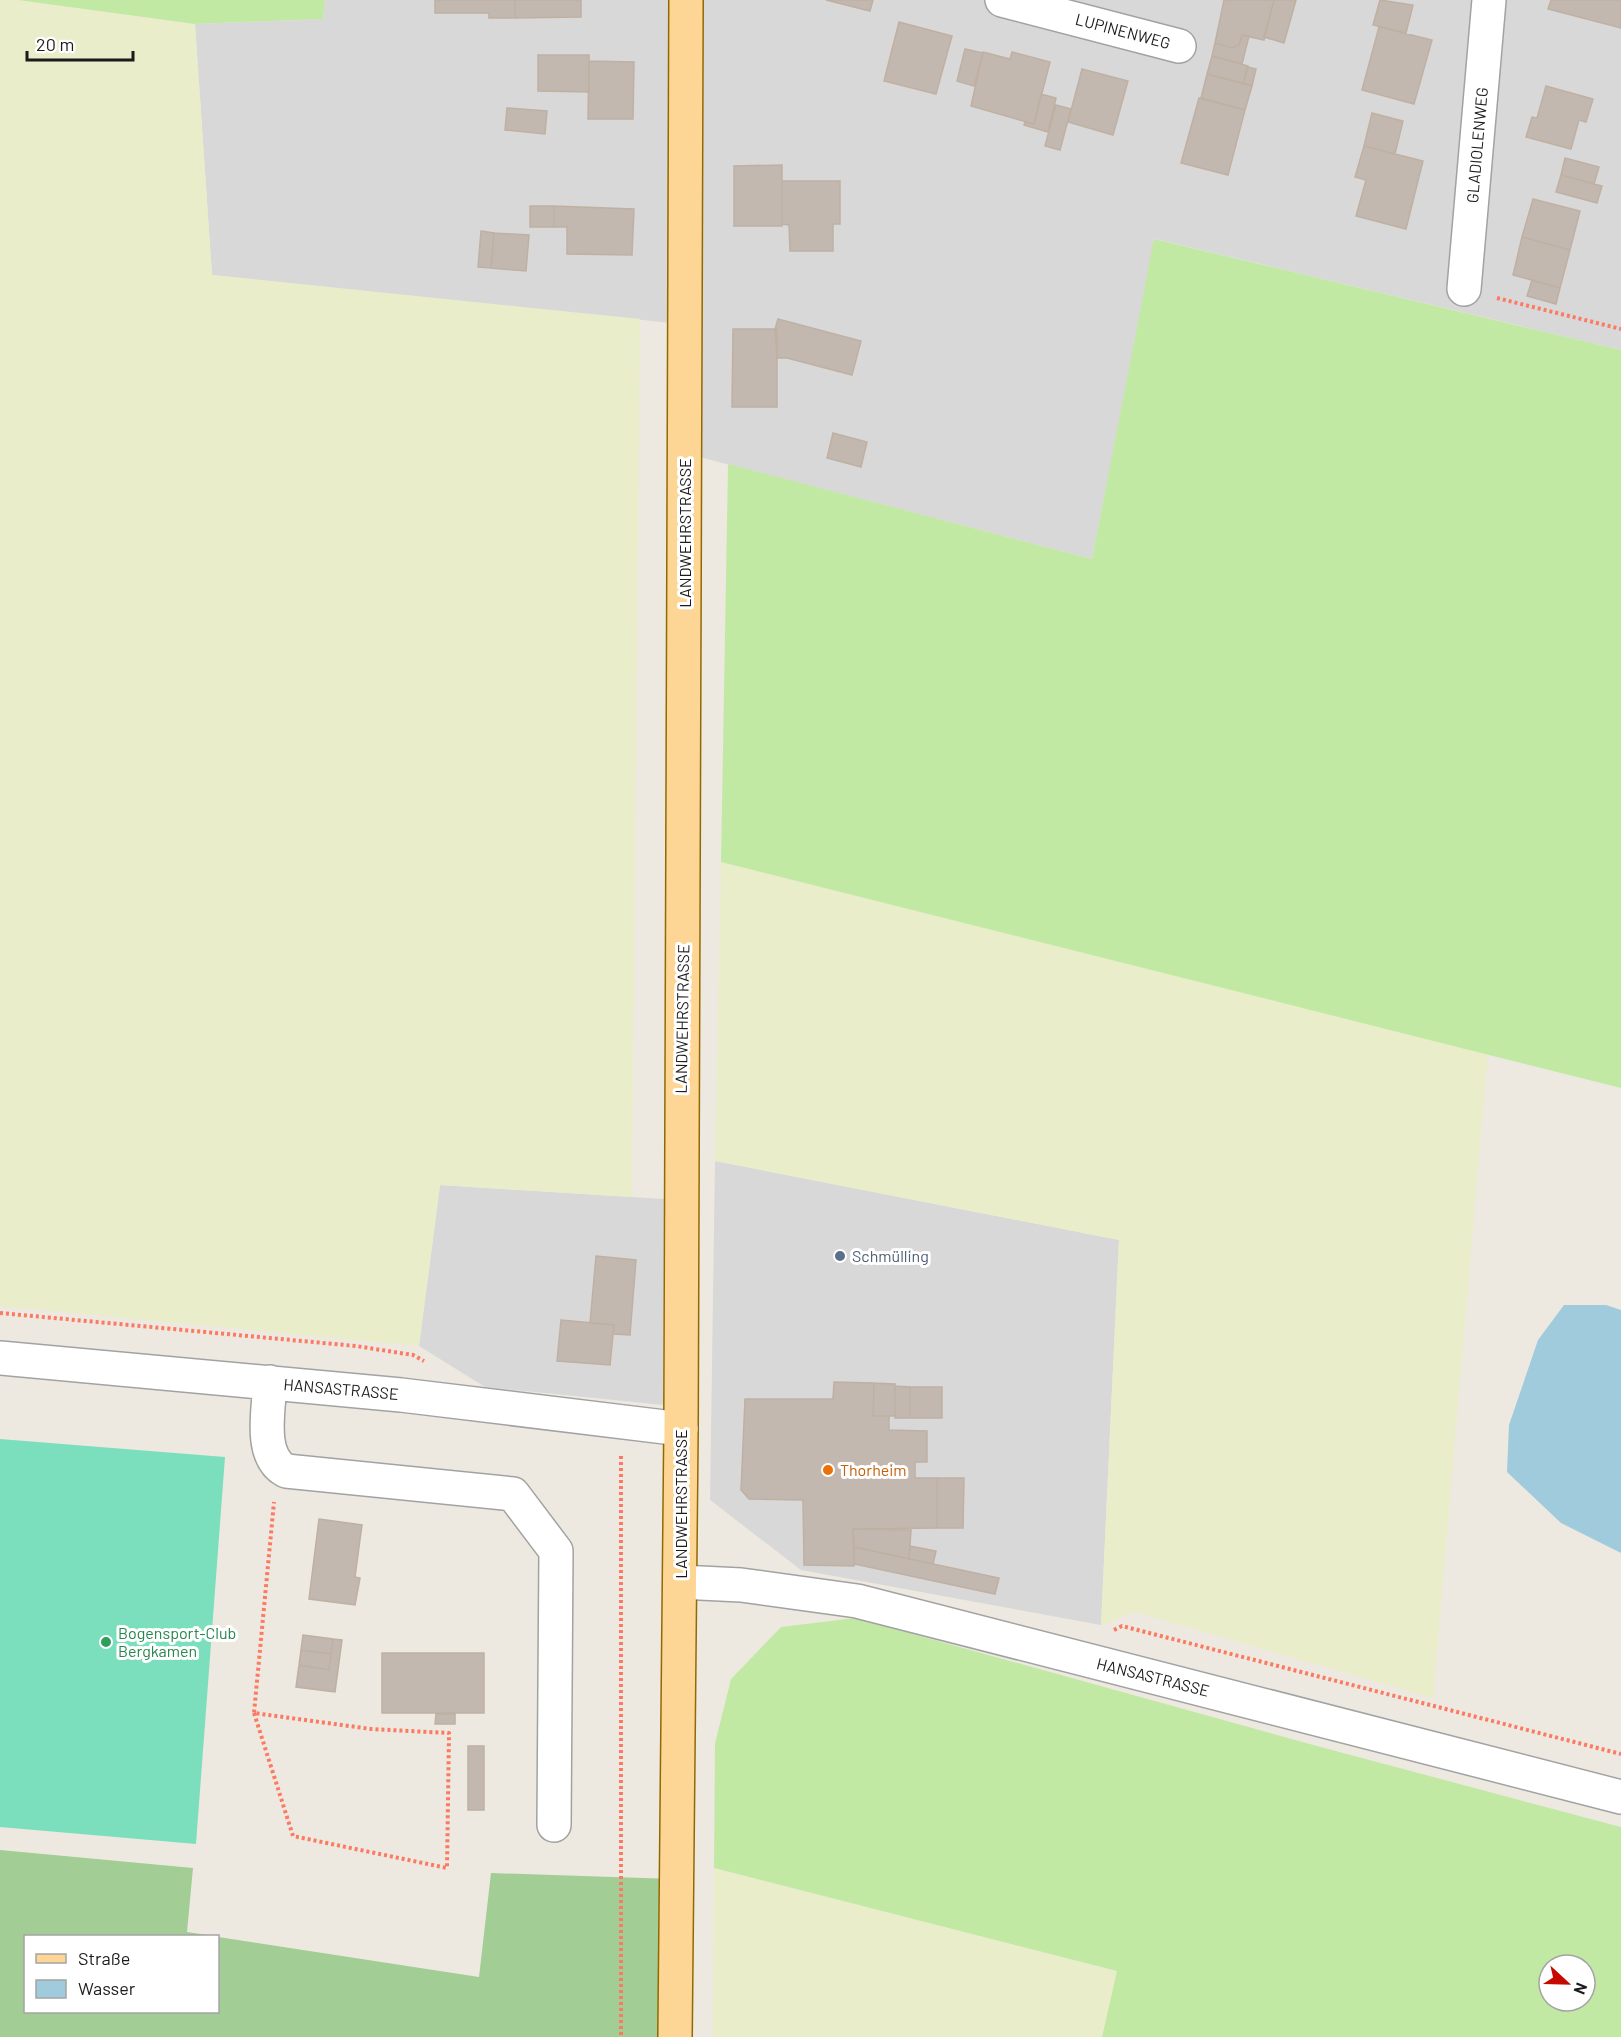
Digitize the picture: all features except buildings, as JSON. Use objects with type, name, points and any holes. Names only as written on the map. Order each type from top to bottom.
[{"type":"main road","name":"LANDWEHRSTRASSE","points":[[675,2037],[681,1429],[686,0]]},
{"type":"street","name":"LUPINENWEG","points":[[1002,0],[1067,8],[1179,46]]},
{"type":"street","name":"GLADIOLENWEG","points":[[1464,289],[1489,0]]},
{"type":"street","name":"HANSASTRASSE","points":[[0,1358],[424,1397],[681,1429]]},
{"type":"street","points":[[270,1382],[269,1445],[277,1466],[286,1471],[513,1494],[556,1551],[554,1825]]},
{"type":"street","name":"HANSASTRASSE","points":[[680,1582],[741,1585],[857,1601],[1621,1797]]},
{"type":"path","points":[[1464,289],[1621,328]]},
{"type":"path","points":[[0,1313],[356,1346],[413,1355],[431,1365]]},
{"type":"path","points":[[621,1422],[621,2037]]},
{"type":"path","points":[[254,1713],[371,1729],[449,1733],[447,1868],[293,1836],[254,1713],[277,1466]]},
{"type":"path","points":[[1069,1655],[1122,1626],[1621,1754]]},
{"type":"shaded area","points":[[325,0],[682,0],[681,324],[212,275],[195,24],[323,19]]},
{"type":"shaded area","points":[[690,0],[1621,0],[1621,350],[1155,239],[1092,559],[688,454]]},
{"type":"shaded area","points":[[715,1161],[1119,1240],[1101,1625],[801,1570],[710,1500]]},
{"type":"shaded area","points":[[440,1185],[664,1199],[663,1405],[485,1387],[419,1346]]},
{"type":"green space","points":[[0,0],[18,0],[195,24],[212,275],[640,319],[632,1197],[440,1185],[419,1346],[0,1306]]},
{"type":"green space","points":[[18,0],[325,0],[323,19],[195,24]]},
{"type":"green space","points":[[1154,239],[1621,350],[1621,1088],[721,862],[728,464],[1092,559]]},
{"type":"green space","points":[[721,862],[1488,1052],[1433,1698],[1135,1612],[1101,1625],[1119,1240],[715,1161]]},
{"type":"green space","name":"Bogensport-Club Bergkamen","points":[[0,1439],[225,1457],[196,1844],[0,1827]]},
{"type":"green space","points":[[855,1618],[1317,1746],[1621,1827],[1621,2037],[1102,2037],[1117,1971],[714,1868],[715,1743],[731,1679],[781,1627]]},
{"type":"green space","points":[[0,1850],[193,1868],[187,1932],[207,1935],[24,1935],[24,2013],[219,2013],[219,1937],[479,1977],[491,1873],[673,1879],[670,2037],[0,2037]]},
{"type":"green space","points":[[714,1868],[1117,1971],[1102,2037],[713,2037]]},
{"type":"water","points":[[1564,1305],[1606,1305],[1621,1310],[1621,1553],[1561,1523],[1507,1472],[1509,1425],[1538,1340]]},
{"type":"place","name":"Schmülling","points":[[840,1256]]},
{"type":"place","name":"Thorheim","points":[[828,1470]]},
{"type":"place","name":"Bogensport-Club Bergkamen","points":[[106,1642]]}]
